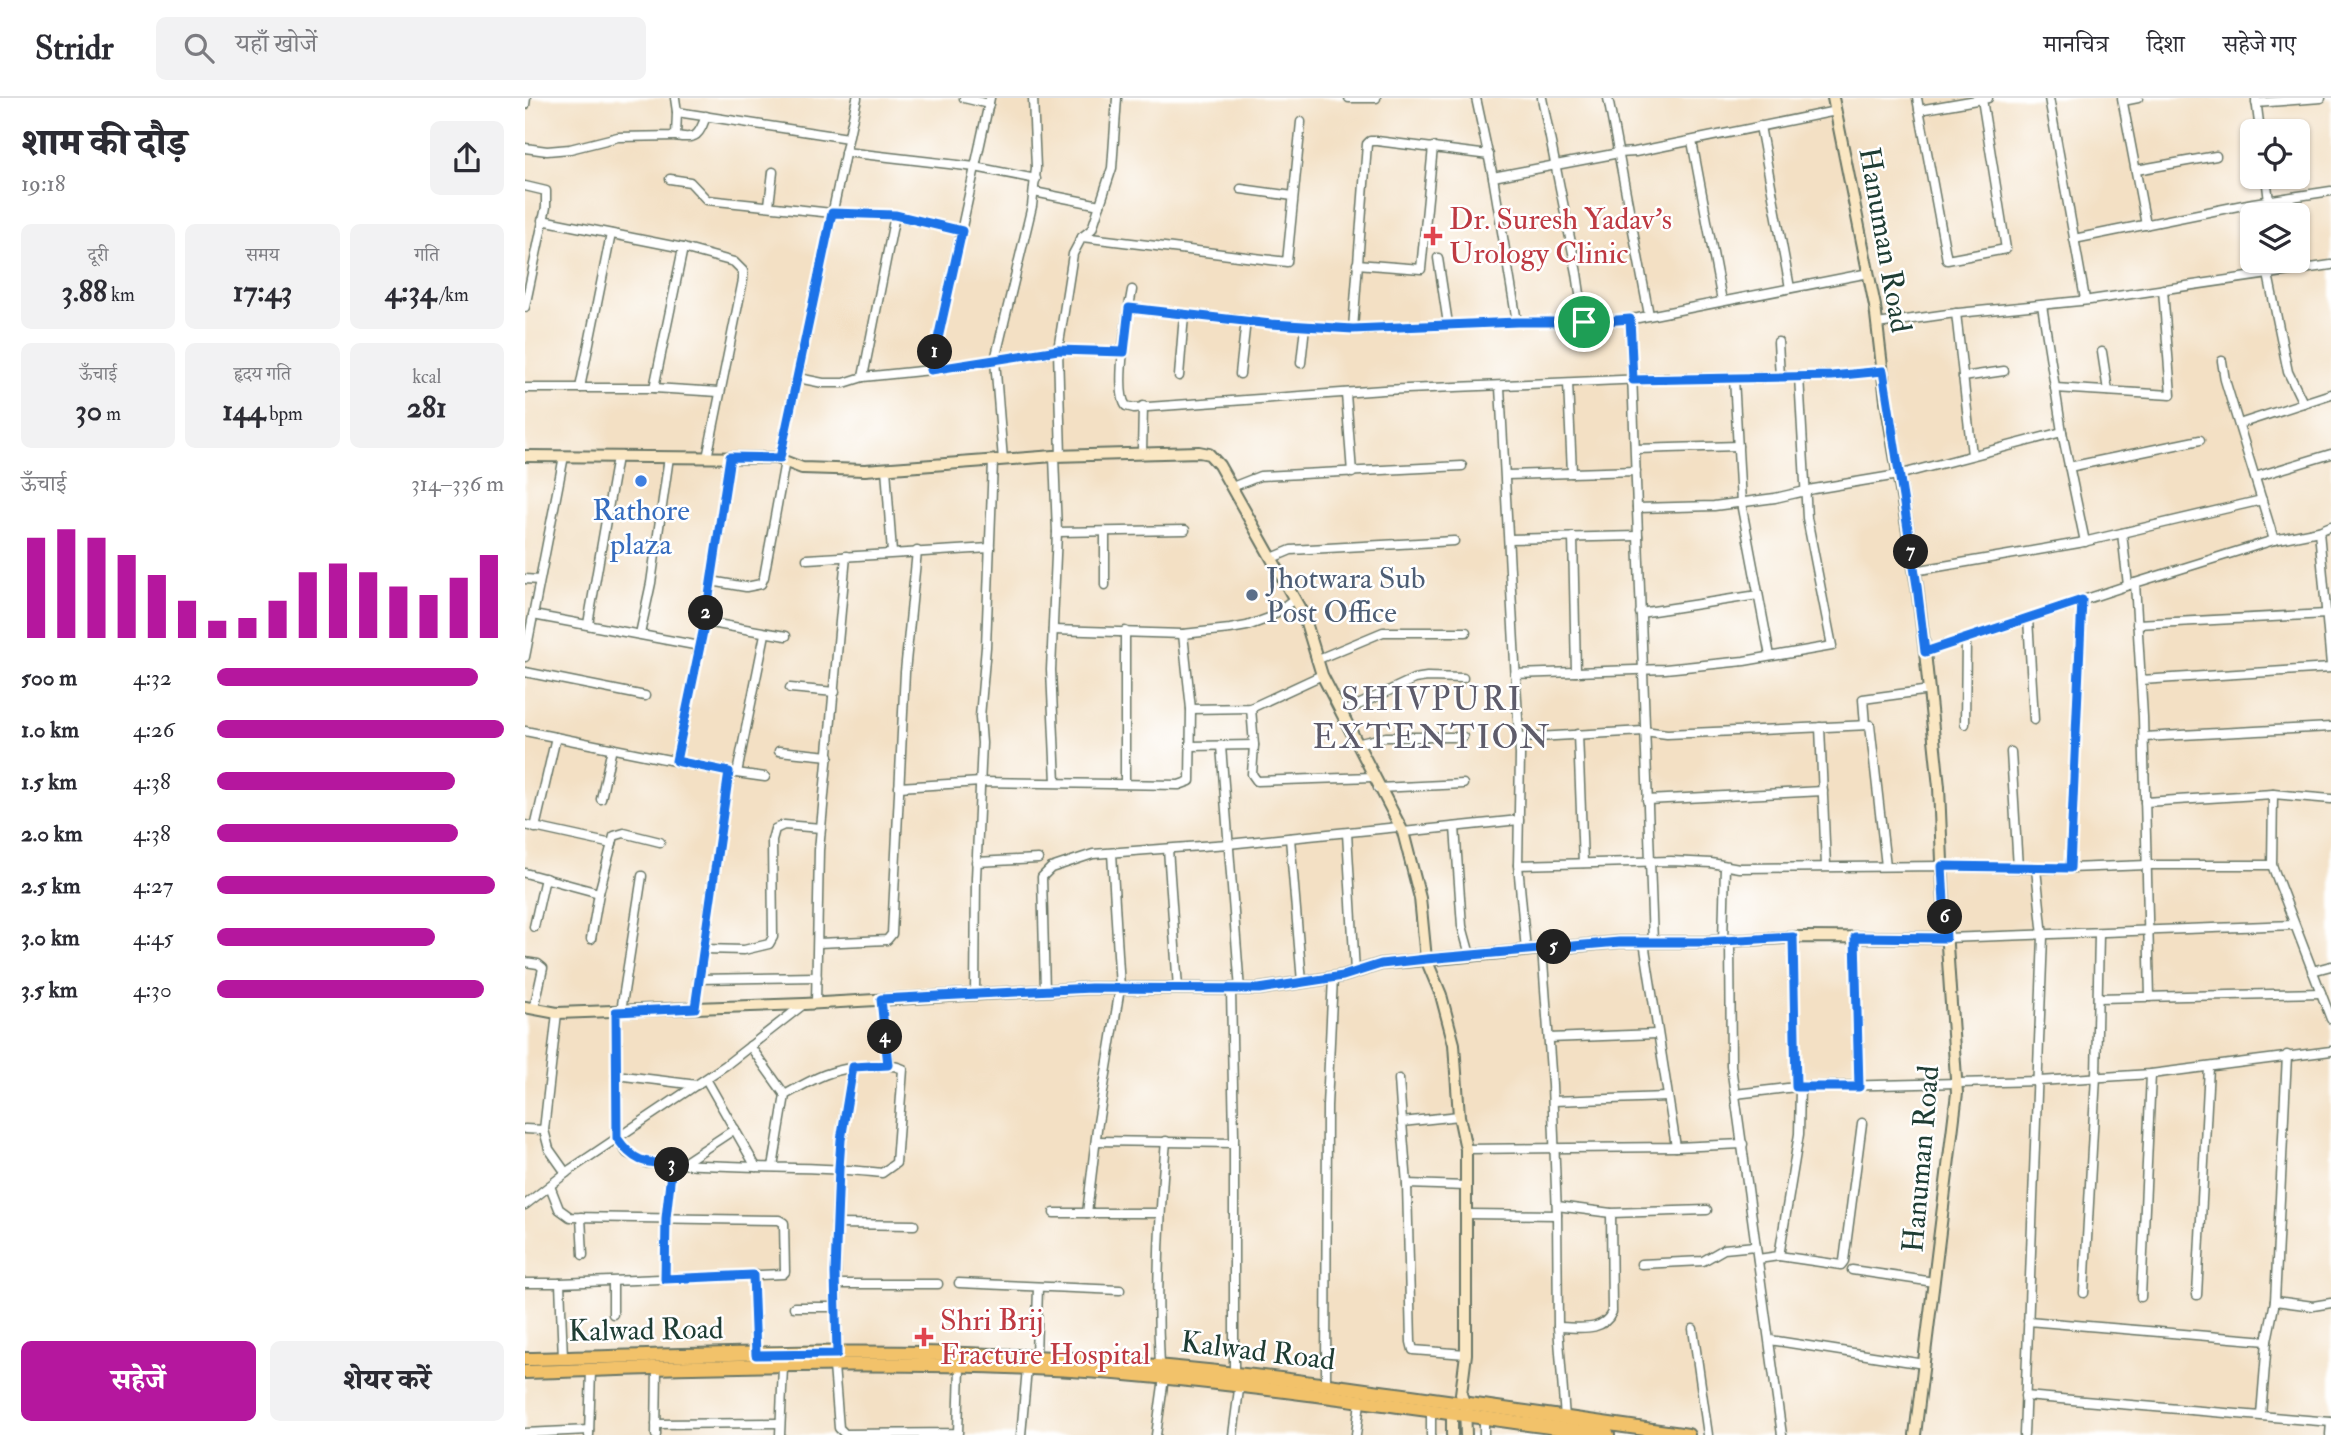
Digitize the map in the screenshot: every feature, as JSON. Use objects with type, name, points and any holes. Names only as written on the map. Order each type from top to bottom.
[{"type":"main road","name":"Kalwad Road","points":[[525,1359],[756,1355],[960,1367],[1162,1372]]},
{"type":"main road","name":"Kalwad Road","points":[[525,1372],[783,1367],[835,1360],[1036,1357],[1162,1372],[1326,1386],[1688,1435]]},
{"type":"main road","name":"Kalwad Road","points":[[1238,1379],[1360,1402],[1431,1411],[1459,1406],[1484,1418],[1608,1435]]},
{"type":"street","points":[[525,98],[525,105]]},
{"type":"street","points":[[675,98],[676,136]]},
{"type":"street","points":[[711,581],[746,587],[761,584],[798,377],[857,98]]},
{"type":"street","points":[[931,370],[990,101],[964,98]]},
{"type":"street","points":[[975,994],[982,743],[980,717],[998,461],[995,360],[1006,322],[1036,179],[1033,98]]},
{"type":"street","points":[[1056,782],[1051,670],[1058,532],[1058,350],[1073,254],[1082,237],[1092,229],[1112,168],[1117,98]]},
{"type":"street","points":[[1349,98],[1375,98]]},
{"type":"street","points":[[1476,98],[1489,155],[1517,322]]},
{"type":"street","points":[[1542,98],[1584,322]]},
{"type":"street","points":[[1608,98],[1649,316]]},
{"type":"street","name":"Hanuman Road","points":[[1833,98],[1877,324],[1898,475],[1915,571],[1939,787],[1957,1093],[1915,1435]]},
{"type":"street","points":[[1917,98],[1919,110],[1947,260],[2006,250],[1985,99],[1919,110]]},
{"type":"street","points":[[2049,98],[2085,299]]},
{"type":"street","points":[[2138,98],[2123,100],[2146,225]]},
{"type":"street","points":[[2258,119],[2256,100],[2322,98]]},
{"type":"street","points":[[1493,177],[1635,152],[1836,111]]},
{"type":"street","points":[[677,112],[848,138]]},
{"type":"street","points":[[525,148],[547,151],[570,149],[618,137],[676,136],[691,139],[706,116]]},
{"type":"street","points":[[1082,237],[1287,262],[1301,122]]},
{"type":"street","points":[[1760,126],[1790,288]]},
{"type":"street","points":[[1353,329],[1367,144],[1377,141],[1489,155]]},
{"type":"street","points":[[1692,141],[1722,301]]},
{"type":"street","points":[[1357,264],[1421,270],[1433,147]]},
{"type":"street","points":[[845,152],[975,167],[1036,179]]},
{"type":"street","points":[[2136,170],[2216,156]]},
{"type":"street","points":[[769,205],[773,172]]},
{"type":"street","points":[[670,179],[690,183],[707,200],[832,213],[895,215],[962,231]]},
{"type":"street","points":[[525,186],[546,191],[525,307]]},
{"type":"street","points":[[1241,189],[1293,196]]},
{"type":"street","points":[[2268,189],[2269,201]]},
{"type":"street","points":[[2074,239],[2331,191]]},
{"type":"street","points":[[1034,192],[1100,205]]},
{"type":"street","points":[[863,377],[895,215]]},
{"type":"street","points":[[542,220],[684,248],[734,262],[743,271],[707,458]]},
{"type":"street","points":[[580,388],[611,234]]},
{"type":"street","points":[[654,388],[684,248]]},
{"type":"street","points":[[1438,258],[1448,324]]},
{"type":"street","points":[[1877,324],[2042,305],[2331,265]]},
{"type":"street","points":[[1129,308],[1353,329],[1448,324],[1584,322],[1649,316],[1869,273]]},
{"type":"street","points":[[2268,274],[2288,372],[2303,403]]},
{"type":"street","points":[[2055,388],[2171,396],[2163,289]]},
{"type":"street","points":[[1132,290],[1121,388],[1126,406],[1304,394],[1883,371]]},
{"type":"street","points":[[2042,305],[2062,432],[2085,541]]},
{"type":"street","points":[[1956,313],[1972,455]]},
{"type":"street","points":[[1179,376],[1184,315]]},
{"type":"street","points":[[1630,319],[1649,861],[1648,942],[1657,1034],[1676,1147]]},
{"type":"street","points":[[1240,373],[1246,320]]},
{"type":"street","points":[[1301,363],[1305,326]]},
{"type":"street","points":[[1778,342],[1780,377]]},
{"type":"street","points":[[798,377],[823,383],[844,383],[863,377],[931,370],[1058,350],[1124,352]]},
{"type":"street","points":[[2102,352],[2108,391]]},
{"type":"street","points":[[2222,361],[2274,540]]},
{"type":"street","points":[[1963,377],[2004,371]]},
{"type":"street","points":[[1514,674],[1642,670],[1744,661],[1832,646],[1807,518],[1799,376]]},
{"type":"street","points":[[1734,378],[1741,503],[1769,656]]},
{"type":"street","points":[[1568,383],[1572,473]]},
{"type":"street","points":[[1500,387],[1518,738],[1518,866],[1526,950]]},
{"type":"street","points":[[525,388],[654,388],[719,392]]},
{"type":"street","points":[[1346,394],[1352,473]]},
{"type":"street","points":[[2239,424],[2331,394]]},
{"type":"street","points":[[1142,453],[1143,406]]},
{"type":"street","points":[[1637,508],[1741,503],[1898,475],[2062,432]]},
{"type":"street","points":[[2069,467],[2200,440]]},
{"type":"street","points":[[1636,449],[1738,446]]},
{"type":"street","points":[[525,456],[730,457],[783,460],[802,468],[865,470],[1057,456],[1199,452],[1209,454],[1232,486],[1304,616],[1322,676],[1401,830],[1420,898],[1426,959],[1441,995],[1454,1044],[1459,1116],[1466,1149],[1466,1354],[1452,1435]]},
{"type":"street","points":[[2255,477],[2331,454]]},
{"type":"street","points":[[525,657],[563,456]]},
{"type":"street","points":[[588,624],[617,457]]},
{"type":"street","points":[[639,634],[651,583],[669,457]]},
{"type":"street","points":[[676,761],[705,622],[730,457]]},
{"type":"street","points":[[1232,486],[1260,476],[1462,466]]},
{"type":"street","points":[[886,468],[892,553]]},
{"type":"street","points":[[1506,475],[1636,471]]},
{"type":"street","points":[[1915,571],[2085,541],[2262,500]]},
{"type":"street","points":[[1925,652],[2131,584],[2274,540],[2331,526]]},
{"type":"street","points":[[1058,532],[1185,530]]},
{"type":"street","points":[[2141,680],[2331,667],[2319,531]]},
{"type":"street","points":[[1105,532],[1105,585]]},
{"type":"street","points":[[2122,533],[2137,624],[2141,680],[2150,997]]},
{"type":"street","points":[[1509,538],[1638,536]]},
{"type":"street","points":[[1573,537],[1576,672]]},
{"type":"street","points":[[1272,558],[1291,550],[1454,541]]},
{"type":"street","points":[[807,559],[991,548]]},
{"type":"street","points":[[818,943],[887,940],[892,934],[905,672],[917,551]]},
{"type":"street","points":[[816,1003],[821,828],[846,556]]},
{"type":"street","points":[[525,579],[539,580]]},
{"type":"street","points":[[1640,612],[1758,595]]},
{"type":"street","points":[[1053,630],[1183,634],[1247,626],[1269,618],[1294,599]]},
{"type":"street","points":[[2070,868],[2082,600]]},
{"type":"street","points":[[2137,624],[2327,614]]},
{"type":"street","points":[[533,615],[700,646]]},
{"type":"street","points":[[2028,618],[2034,720]]},
{"type":"street","points":[[705,622],[786,636]]},
{"type":"street","points":[[1125,631],[1125,783]]},
{"type":"street","points":[[1316,660],[1383,632],[1466,632]]},
{"type":"street","points":[[695,1008],[733,773],[765,634]]},
{"type":"street","points":[[899,787],[981,782],[1179,785],[1190,781],[1191,709],[1183,634]]},
{"type":"street","points":[[1965,724],[1966,639]]},
{"type":"street","points":[[525,672],[646,696]]},
{"type":"street","points":[[1191,709],[1251,708],[1322,676]]},
{"type":"street","points":[[1341,713],[1414,679],[1463,678]]},
{"type":"street","points":[[790,688],[835,692]]},
{"type":"street","points":[[1865,725],[1863,699],[1930,690]]},
{"type":"street","points":[[1251,708],[1254,745],[1252,774],[1261,782],[1373,777]]},
{"type":"street","points":[[1518,738],[1870,724],[1886,866]]},
{"type":"street","points":[[1820,727],[1826,866]]},
{"type":"street","points":[[2144,737],[2331,727]]},
{"type":"street","points":[[525,731],[765,777]]},
{"type":"street","points":[[1578,734],[1583,863]]},
{"type":"street","points":[[535,828],[556,737]]},
{"type":"street","points":[[1356,744],[1386,737],[1463,737]]},
{"type":"street","points":[[1190,746],[1254,745]]},
{"type":"street","points":[[1221,746],[1235,990],[1234,1143],[1238,1379],[1233,1435]]},
{"type":"street","points":[[601,799],[613,748]]},
{"type":"street","points":[[779,751],[829,756]]},
{"type":"street","points":[[2011,752],[2018,869]]},
{"type":"street","points":[[1378,788],[1463,784]]},
{"type":"street","points":[[1647,800],[1823,791]]},
{"type":"street","points":[[2145,802],[2273,793],[2331,799]]},
{"type":"street","points":[[2273,793],[2272,865],[2331,1019]]},
{"type":"street","points":[[1045,991],[1042,877],[1051,868],[1093,855],[1112,853],[1519,820]]},
{"type":"street","points":[[525,825],[612,844]]},
{"type":"street","points":[[703,949],[744,950],[769,944],[773,937],[772,840],[775,829],[783,825],[821,828]]},
{"type":"street","points":[[1455,827],[1462,926],[1469,955]]},
{"type":"street","points":[[591,939],[599,893],[614,836],[624,833],[660,842]]},
{"type":"street","points":[[1347,833],[1355,972]]},
{"type":"street","points":[[1290,838],[1302,982]]},
{"type":"street","points":[[1168,849],[1178,988]]},
{"type":"street","points":[[1087,1213],[1120,988],[1112,853]]},
{"type":"street","points":[[977,862],[1038,859]]},
{"type":"street","points":[[1518,866],[1649,861],[1711,863],[1739,868],[1942,866],[2036,869],[2147,865],[2272,865]]},
{"type":"street","points":[[1725,866],[1731,1066],[1782,1435]]},
{"type":"street","points":[[2024,1435],[2043,936],[2036,869]]},
{"type":"street","points":[[525,873],[599,893]]},
{"type":"street","points":[[642,876],[619,1012],[617,1138],[628,1153],[647,1163],[839,1168],[882,1172],[896,1163],[904,1073],[899,1066],[853,1067],[822,1074],[785,1095]]},
{"type":"street","points":[[534,927],[545,878]]},
{"type":"street","points":[[525,962],[538,964],[543,968],[530,1008],[557,1013],[619,1012],[1120,988],[1259,989],[1333,977],[1381,964],[1542,948],[1648,942],[1793,937],[2043,936],[2294,925]]},
{"type":"street","points":[[2084,1293],[2096,1076],[2099,934]]},
{"type":"street","points":[[1779,1256],[1799,1134],[1793,937]]},
{"type":"street","points":[[1855,937],[1859,1087]]},
{"type":"street","points":[[1542,948],[1553,1101],[1558,1327],[1565,1418]]},
{"type":"street","points":[[2312,971],[2331,966]]},
{"type":"street","points":[[698,979],[817,976]]},
{"type":"street","points":[[1326,1386],[1327,1106],[1333,977]]},
{"type":"street","points":[[2098,998],[2321,993]]},
{"type":"street","points":[[881,999],[888,1065]]},
{"type":"street","points":[[525,1205],[566,1173],[702,1082],[804,1004]]},
{"type":"street","points":[[557,1013],[544,1130],[549,1149],[566,1173]]},
{"type":"street","points":[[1549,1038],[1657,1034]]},
{"type":"street","points":[[750,1046],[785,1095],[773,1167]]},
{"type":"street","points":[[1735,1094],[1798,1087],[2039,1081],[2151,1074],[2331,1051]]},
{"type":"street","points":[[2261,1415],[2267,1341],[2275,1301],[2287,1055]]},
{"type":"street","points":[[853,1067],[841,1140],[836,1224],[835,1360],[839,1428],[845,1434],[958,1433],[960,1367]]},
{"type":"street","points":[[2197,1295],[2209,1067]]},
{"type":"street","points":[[2141,1297],[2151,1074]]},
{"type":"street","points":[[616,1075],[702,1082]]},
{"type":"street","points":[[1399,1079],[1407,1184],[1411,1342],[1413,1350],[1466,1354]]},
{"type":"street","points":[[702,1082],[735,1129],[756,1167]]},
{"type":"street","points":[[1553,1101],[1667,1097]]},
{"type":"street","points":[[1402,1122],[1459,1116]]},
{"type":"street","points":[[1758,1259],[1779,1256],[1841,1265],[1844,1261],[1862,1123]]},
{"type":"street","points":[[525,1129],[544,1130]]},
{"type":"street","points":[[665,1279],[666,1218],[676,1164],[735,1129]]},
{"type":"street","points":[[1096,1141],[1234,1143]]},
{"type":"street","points":[[1156,1435],[1162,1372],[1157,1301],[1166,1141]]},
{"type":"street","points":[[1466,1149],[1743,1144]]},
{"type":"street","points":[[1407,1184],[1466,1186]]},
{"type":"street","points":[[525,1283],[613,1282],[784,1273],[784,1223],[781,1220],[570,1217],[561,1212],[550,1186]]},
{"type":"street","points":[[1466,1214],[1557,1210],[1611,1213],[1707,1210]]},
{"type":"street","points":[[1054,1213],[1160,1213]]},
{"type":"street","points":[[1558,1327],[1600,1326],[1609,1319],[1612,1312],[1611,1213]]},
{"type":"street","points":[[581,1217],[583,1255]]},
{"type":"street","points":[[836,1224],[914,1224]]},
{"type":"street","points":[[1641,1264],[1703,1261],[1724,1249],[1755,1246]]},
{"type":"street","points":[[1852,1270],[1934,1282]]},
{"type":"street","points":[[753,1275],[756,1355]]},
{"type":"street","points":[[613,1282],[613,1314]]},
{"type":"street","points":[[560,1283],[563,1358]]},
{"type":"street","points":[[959,1283],[1120,1290]]},
{"type":"street","points":[[835,1284],[938,1284]]},
{"type":"street","points":[[1036,1357],[1038,1287]]},
{"type":"street","points":[[2275,1301],[2313,1306],[2331,1303]]},
{"type":"street","points":[[795,1307],[836,1307]]},
{"type":"street","points":[[2028,1321],[2267,1341]]},
{"type":"street","points":[[1693,1329],[1708,1435]]},
{"type":"street","points":[[1770,1340],[1924,1364]]},
{"type":"street","points":[[780,1435],[783,1367]]},
{"type":"street","points":[[656,1435],[657,1368]]},
{"type":"street","points":[[1021,1435],[1027,1368]]},
{"type":"street","points":[[525,1433],[589,1432],[591,1370]]},
{"type":"street","points":[[2025,1396],[2331,1422],[2330,1435]]},
{"type":"street","points":[[1356,1435],[1360,1402]]},
{"type":"street","points":[[1459,1406],[1466,1435]]},
{"type":"street","points":[[1431,1411],[1431,1435]]},
{"type":"street","points":[[1484,1418],[1484,1435]]},
{"type":"street","points":[[656,1424],[781,1423]]},
{"type":"place","name":"Dr. Suresh Yadav's Urology Clinic","points":[[1433,236]]},
{"type":"place","name":"Rathore plaza","points":[[641,481]]},
{"type":"place","name":"Jhotwara Sub Post Office","points":[[1252,595]]},
{"type":"place","name":"Shri Brij Fracture Hospital","points":[[924,1337]]},
{"type":"district","name":"SHIVPURI EXTENTION","points":[[1432,718]]},
{"type":"route","points":[[832,213],[895,215],[962,231],[931,370],[1058,350],[1124,352],[1129,308],[1271,324],[1353,329],[1584,322],[1630,319],[1633,380],[1832,376],[1883,371],[1925,652],[2082,600],[2070,868],[1942,866],[1946,938],[1855,937],[1859,1087],[1796,1087],[1793,937],[1706,942],[1619,942],[1426,959],[1381,964],[1343,976],[1259,989],[1091,988],[881,999],[888,1065],[853,1067],[841,1140],[836,1224],[837,1354],[756,1355],[753,1275],[665,1279],[666,1218],[672,1164],[647,1163],[635,1158],[617,1138],[616,1012],[695,1008],[729,772],[676,761],[705,622],[730,457],[780,458],[832,213]]}]
